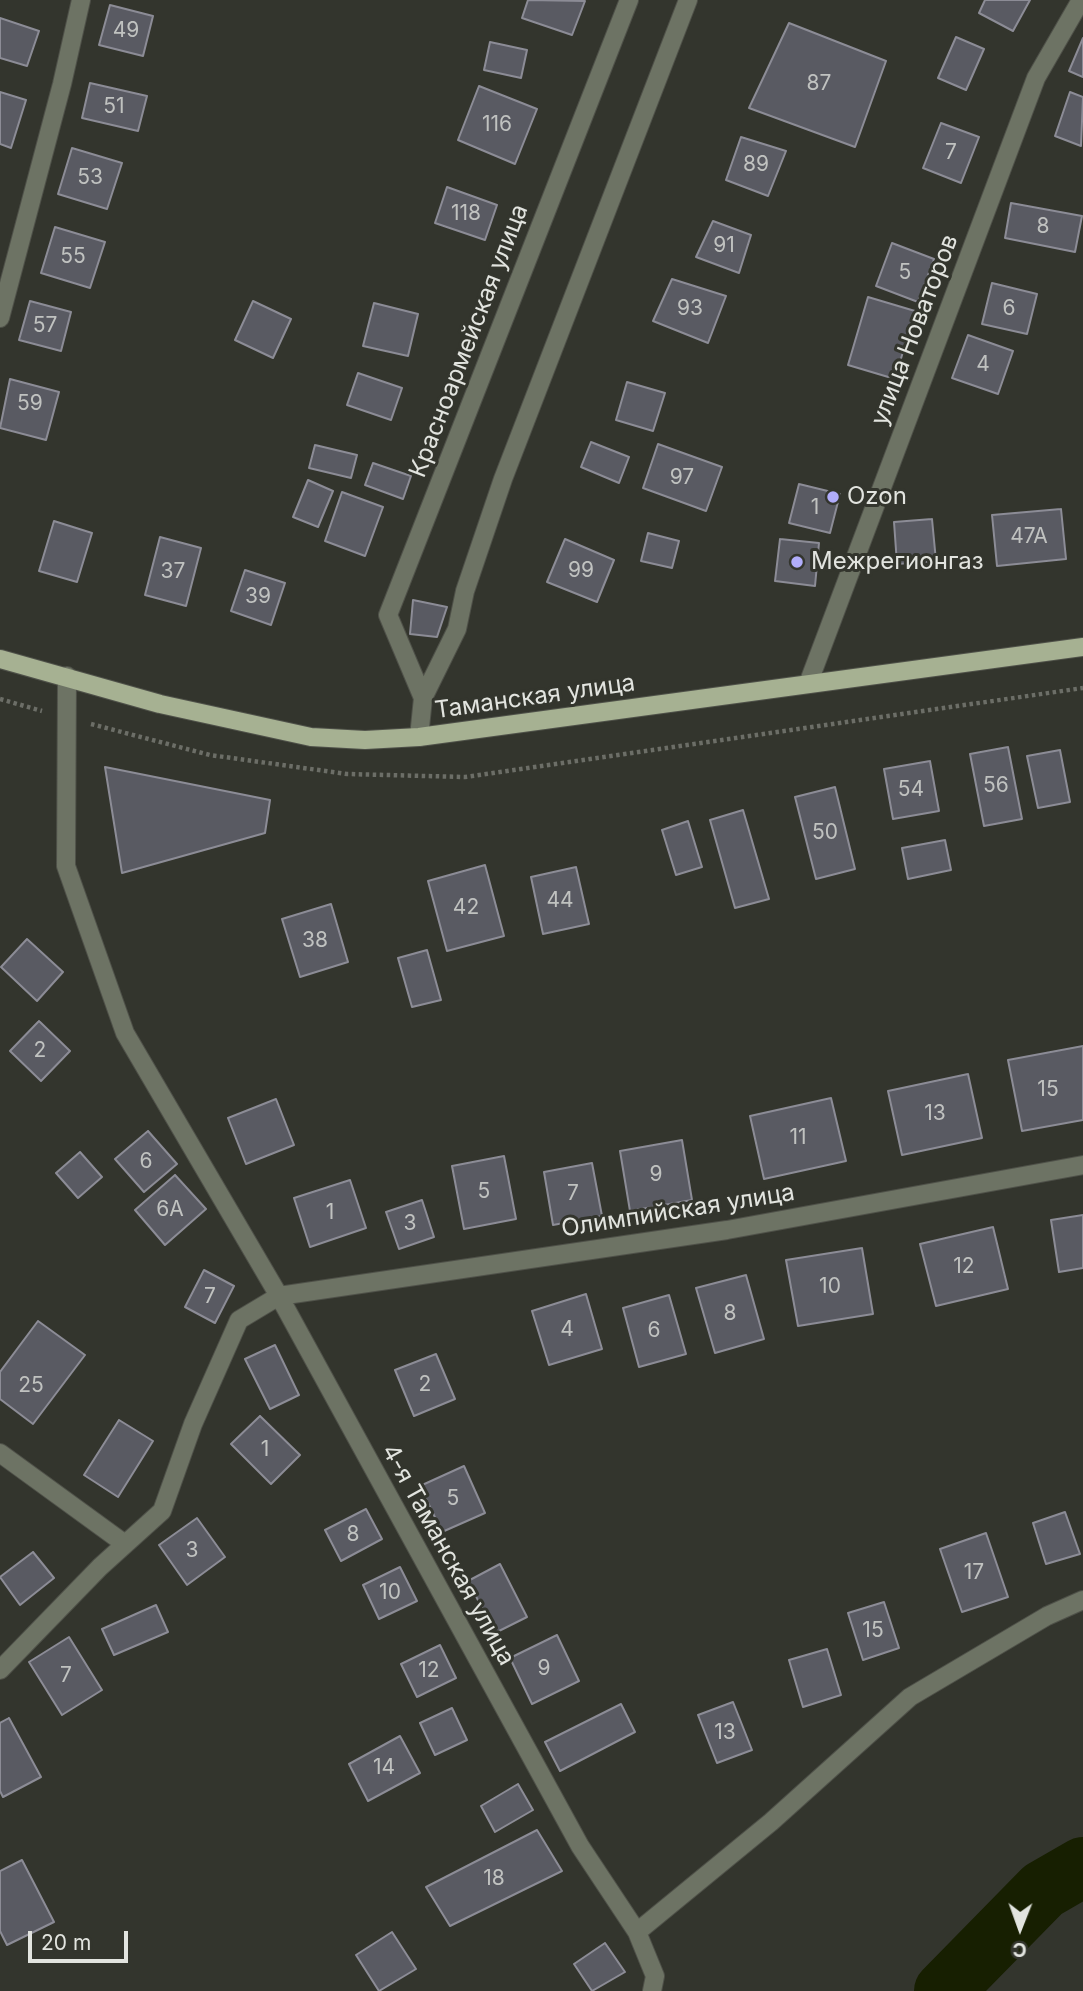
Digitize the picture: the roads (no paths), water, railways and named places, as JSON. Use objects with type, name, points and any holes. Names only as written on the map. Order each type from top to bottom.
[{"type":"main road","name":"Таманская улица","points":[[0,659],[160,704],[311,737],[365,740],[419,737],[1083,647]]},
{"type":"street","points":[[0,318],[62,84],[81,0]]},
{"type":"street","name":"Красноармейская улица","points":[[423,698],[387,615],[629,0]]},
{"type":"street","name":"Красноармейская улица","points":[[419,737],[423,698],[457,629],[465,591],[503,479],[688,0]]},
{"type":"street","name":"улица Новаторов","points":[[808,684],[1036,78],[1081,0]]},
{"type":"street","name":"4-я Таманская улица","points":[[67,676],[66,866],[125,1033],[279,1296],[580,1846],[637,1932],[655,1976],[652,1991]]},
{"type":"street","name":"Олимпийская улица","points":[[279,1296],[727,1230],[1083,1165]]},
{"type":"street","points":[[0,1670],[125,1544],[162,1511],[193,1424],[239,1320],[279,1296]]},
{"type":"street","points":[[0,1453],[125,1544]]},
{"type":"street","points":[[637,1932],[771,1822],[910,1697],[1048,1616],[1083,1600]]},
{"type":"waterway","points":[[944,1991],[1043,1890],[1083,1867]]},
{"type":"place","name":"Ozon","points":[[833,497]]},
{"type":"place","name":"Межрегионгаз","points":[[797,562]]}]
